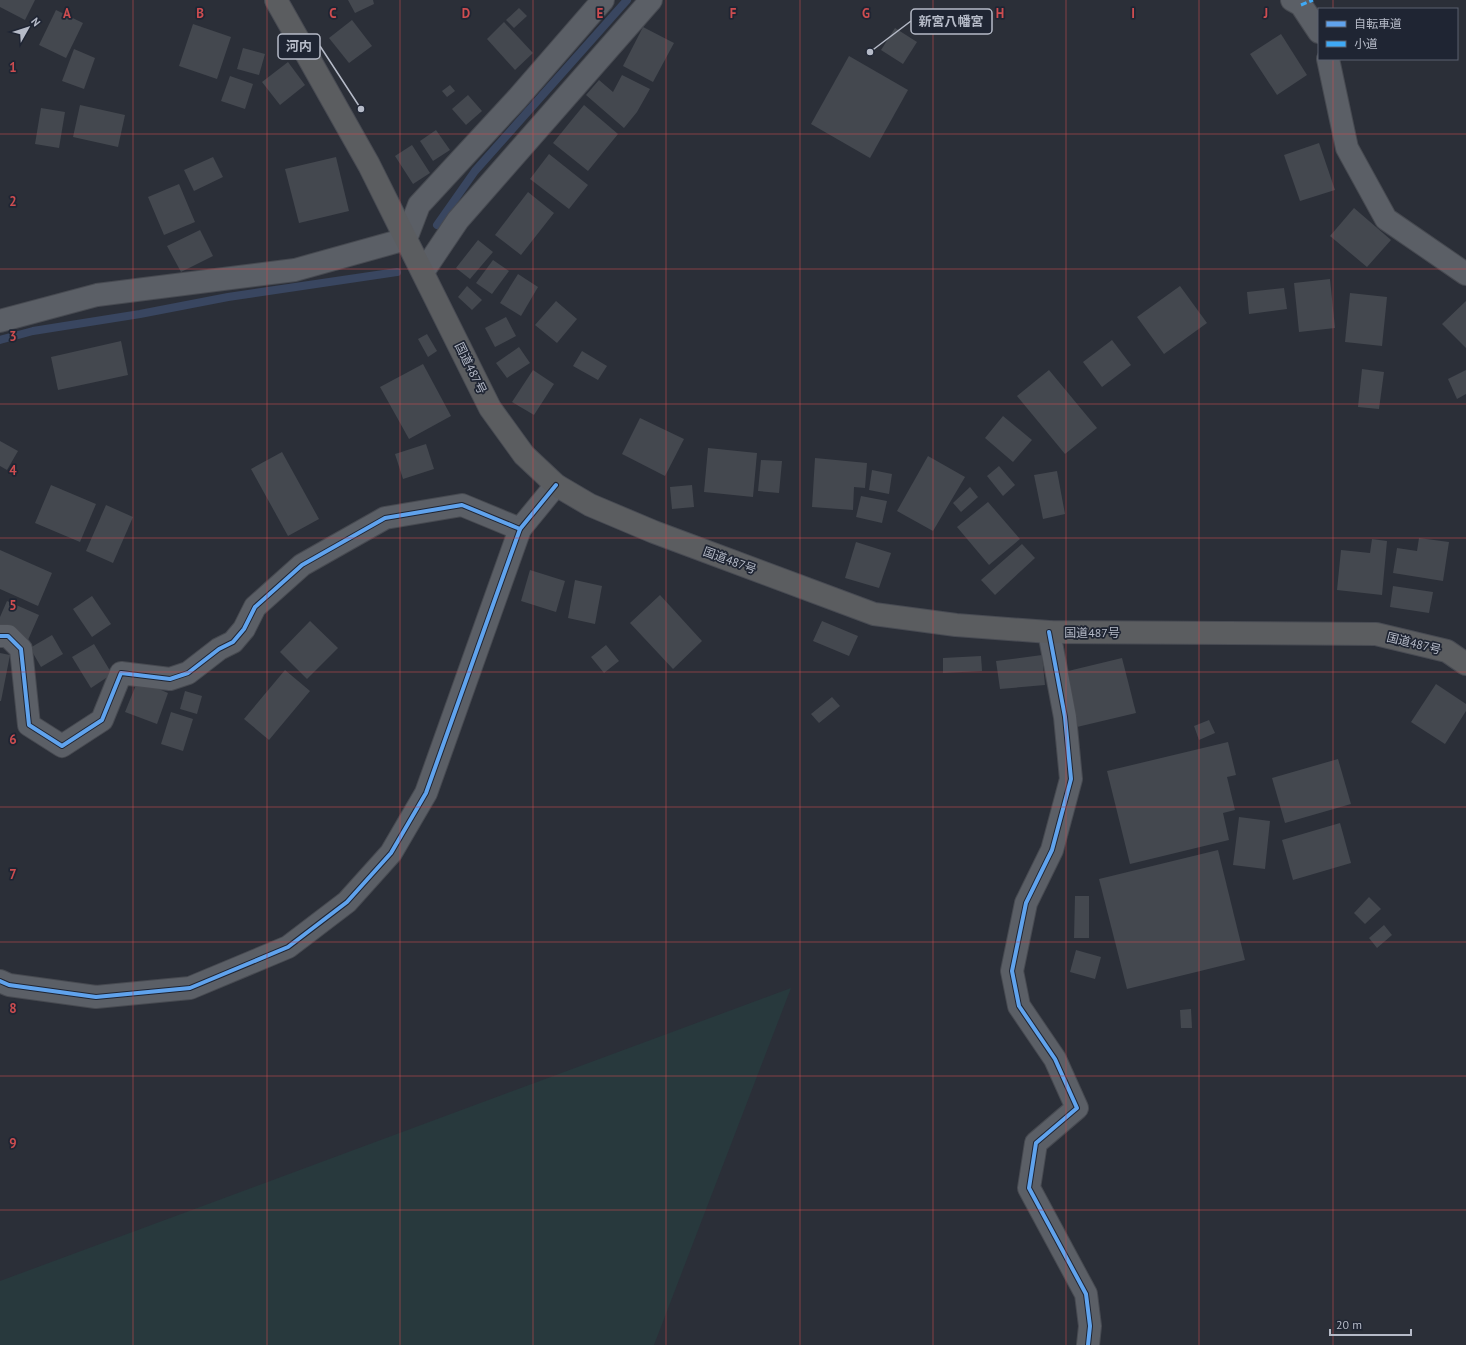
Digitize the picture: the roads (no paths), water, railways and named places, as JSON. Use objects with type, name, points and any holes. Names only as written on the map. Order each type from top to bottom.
[{"type":"highway","name":"国道487号","points":[[276,0],[370,165],[490,408],[524,455],[556,485],[590,505],[654,532],[874,614],[956,625],[1049,632],[1376,634],[1447,651],[1466,664]]},
{"type":"street","points":[[0,321],[97,295],[295,270],[406,239],[419,205],[516,100],[603,0]]},
{"type":"street","points":[[423,272],[458,220],[651,0]]},
{"type":"street","points":[[1292,0],[1301,5],[1318,30]]},
{"type":"street","points":[[1328,60],[1347,148],[1386,219],[1466,274]]},
{"type":"street","points":[[0,981],[9,985],[96,997],[190,988],[288,947],[348,902],[391,853],[426,793],[520,529],[556,485]]},
{"type":"street","points":[[0,636],[8,636],[20,649],[29,725],[62,746],[102,720],[121,673],[170,679],[188,673],[219,649],[233,642],[244,629],[256,607],[302,565],[385,518],[462,505],[520,529]]},
{"type":"street","points":[[1049,632],[1065,717],[1071,779],[1052,850],[1026,903],[1012,971],[1019,1006],[1056,1059],[1077,1108],[1036,1143],[1029,1188],[1086,1294],[1090,1326],[1088,1345]]},
{"type":"waterway","points":[[437,225],[475,171],[627,0]]},
{"type":"waterway","points":[[0,340],[33,331],[140,314],[228,297],[397,272]]},
{"type":"place","name":"新宮八幡宮","points":[[870,52]]},
{"type":"place","name":"河内","points":[[361,109]]}]
